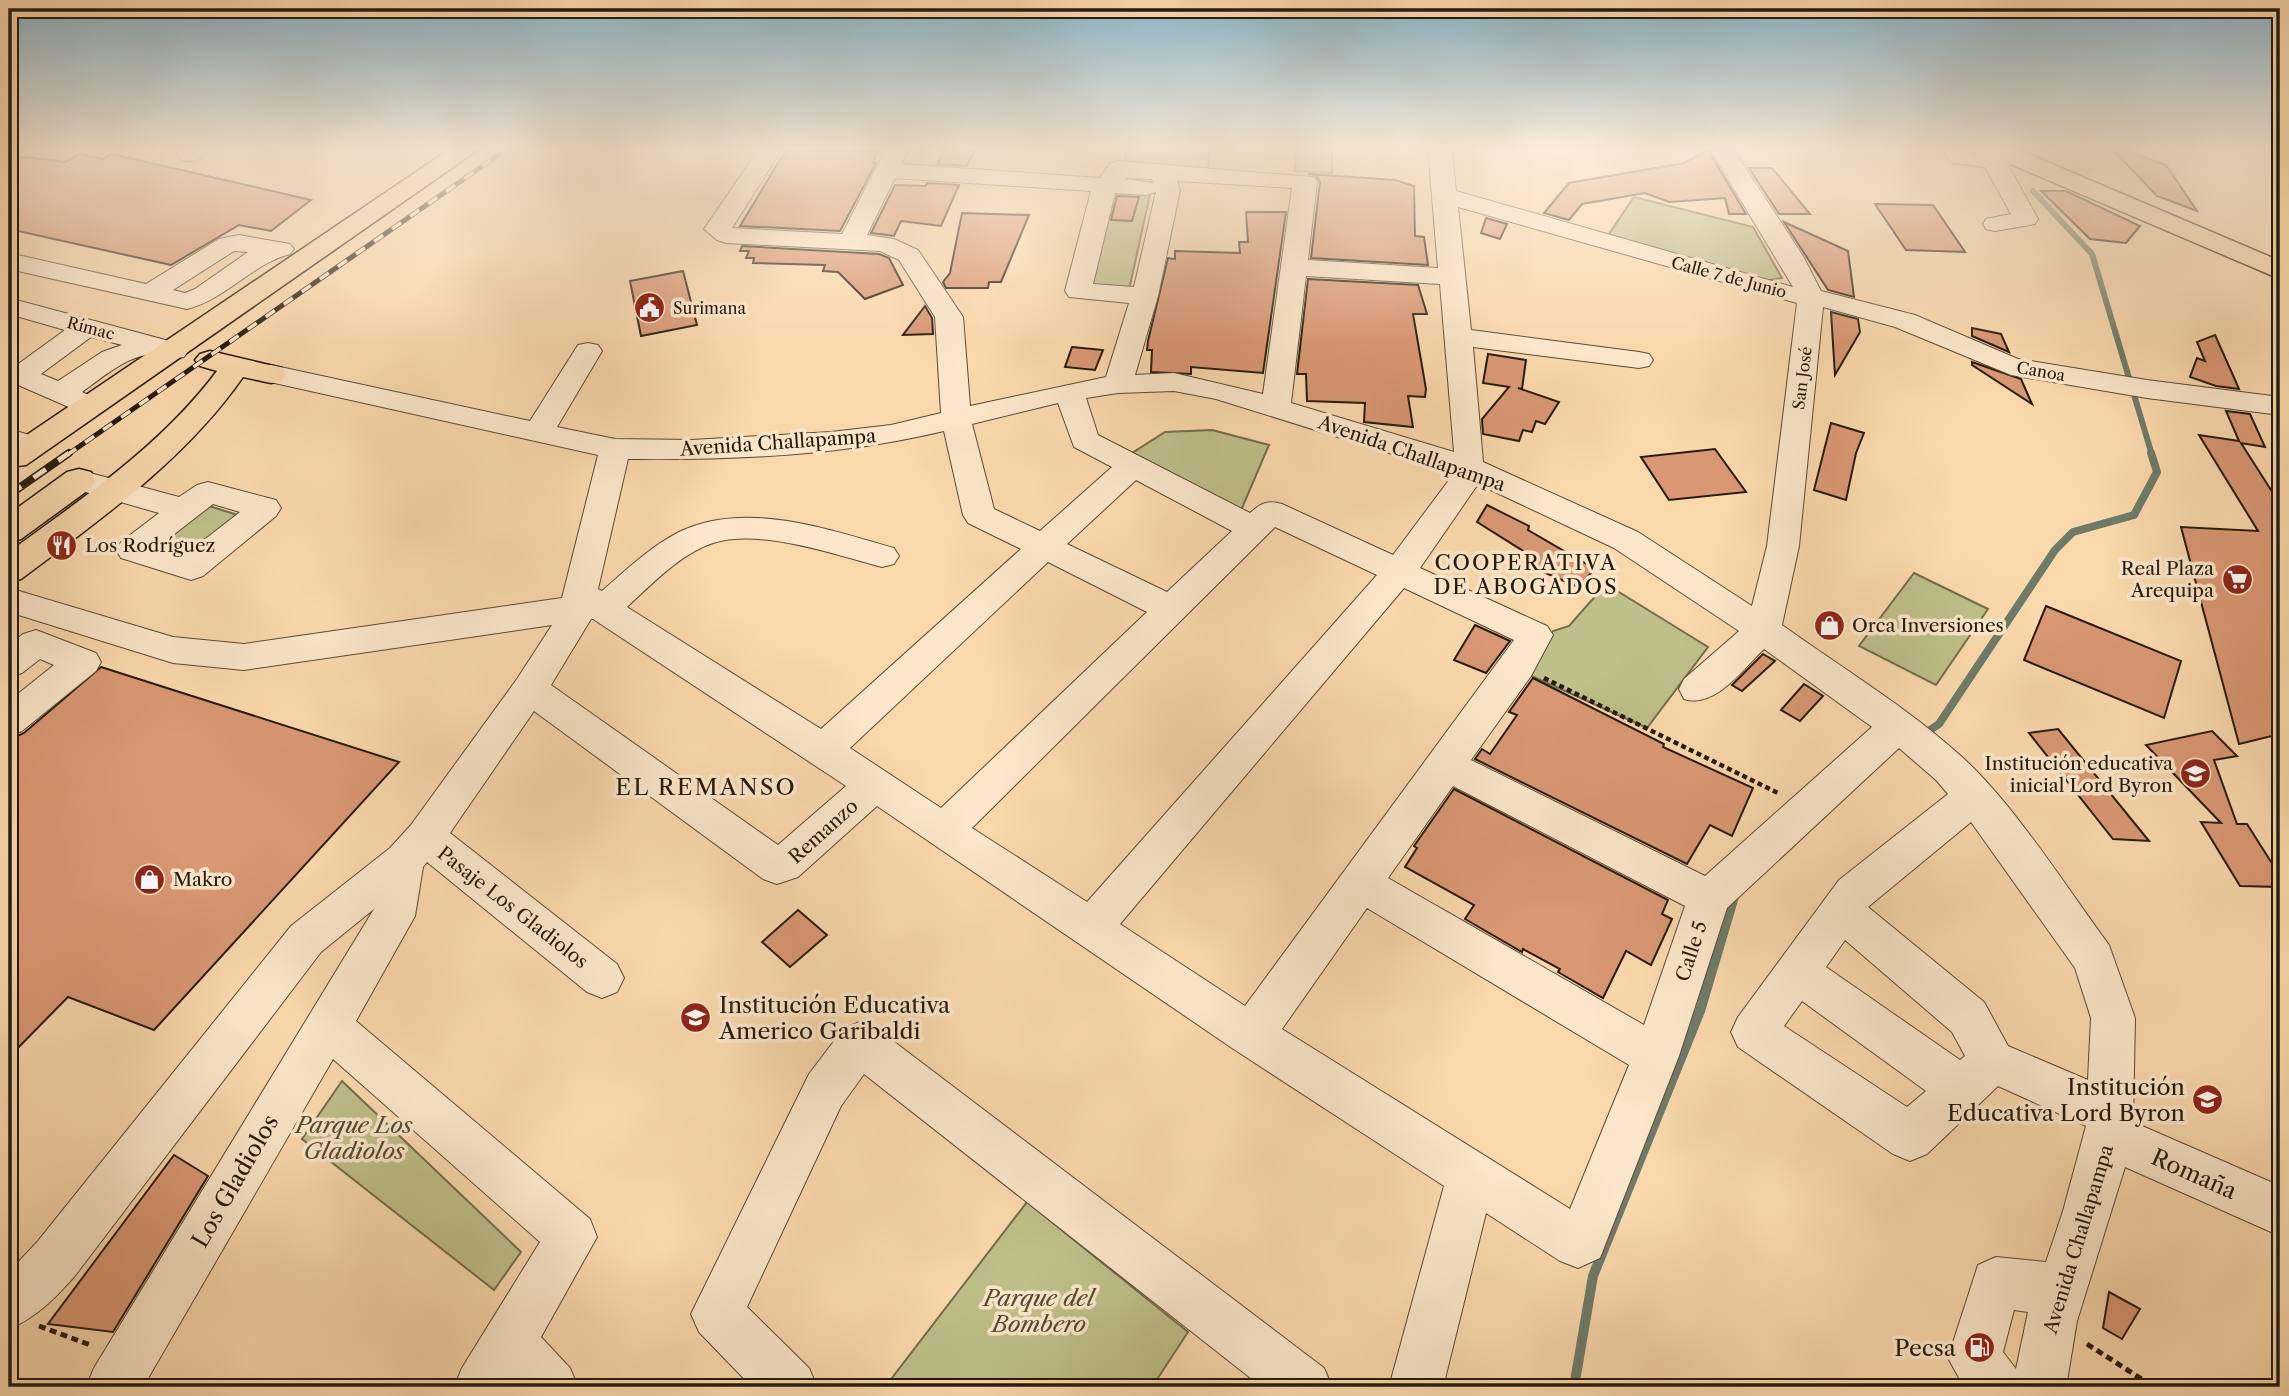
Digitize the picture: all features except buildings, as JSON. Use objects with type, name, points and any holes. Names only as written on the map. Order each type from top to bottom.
[{"type":"main road","points":[[16,451],[90,406],[162,348],[315,254],[373,214]]},
{"type":"main road","points":[[2146,214],[2280,271]]},
{"type":"main road","points":[[2164,214],[2280,258]]},
{"type":"main road","name":"Avenida Challapampa","points":[[162,348],[271,374]]},
{"type":"main road","points":[[9,570],[115,491],[204,410],[236,366]]},
{"type":"main road","points":[[204,410],[271,374]]},
{"type":"main road","points":[[9,531],[79,480],[16,451]]},
{"type":"street","points":[[727,214],[717,229],[726,235],[885,244],[909,255],[949,317],[956,420],[977,512],[986,520],[1046,545],[1171,609]]},
{"type":"street","points":[[851,242],[865,214]]},
{"type":"street","points":[[1101,214],[1078,291],[1145,296]]},
{"type":"street","points":[[1118,384],[1145,296],[1159,214]]},
{"type":"street","points":[[1276,407],[1301,214]]},
{"type":"street","points":[[1090,929],[1400,571],[1464,481],[1469,454],[1456,336],[1447,214]]},
{"type":"street","name":"Calle 7 de Junio","points":[[1509,214],[1786,294],[1811,296]]},
{"type":"street","points":[[1763,214],[1790,256],[1811,296]]},
{"type":"street","points":[[1995,224],[2026,219],[2024,214]]},
{"type":"street","points":[[9,261],[187,301],[195,299],[271,248],[315,254]]},
{"type":"street","points":[[1294,267],[1452,277]]},
{"type":"street","name":"Canoa","points":[[1811,296],[1905,321],[2011,366],[2147,389],[2204,394],[2280,406]]},
{"type":"street","name":"San José","points":[[1763,630],[1783,546],[1811,296]]},
{"type":"street","name":"Rímac","points":[[9,306],[162,348]]},
{"type":"street","points":[[64,344],[87,327]]},
{"type":"street","points":[[1456,336],[1639,360]]},
{"type":"street","points":[[64,344],[112,359]]},
{"type":"street","points":[[60,393],[112,359],[162,348]]},
{"type":"street","points":[[540,430],[588,351]]},
{"type":"street","name":"Avenida Challapampa","points":[[271,374],[540,430],[615,449],[692,450],[831,442],[956,420],[1069,392],[1118,384],[1174,382],[1221,391],[1468,467],[1596,524],[1763,630],[1903,730],[1961,782],[2054,901],[2094,960],[2113,1018],[2109,1124],[2057,1305],[2039,1387]]},
{"type":"street","points":[[1069,392],[1085,440],[1254,529]]},
{"type":"street","points":[[21,1313],[28,1289],[57,1259],[306,939],[414,848],[530,689],[585,603],[615,449]]},
{"type":"street","points":[[823,750],[1133,465]]},
{"type":"street","points":[[79,480],[184,509]]},
{"type":"street","points":[[943,831],[1271,512],[1276,512],[1535,635],[1518,666],[1251,1035]]},
{"type":"street","points":[[9,600],[173,650],[244,657],[585,603],[702,535],[734,530],[798,534],[881,556]]},
{"type":"street","points":[[585,603],[823,750],[1251,1035],[1471,1176],[1416,1387]]},
{"type":"street","points":[[1697,689],[1763,630]]},
{"type":"street","points":[[9,664],[36,643],[83,662],[9,722]]},
{"type":"street","name":"Remanzo","points":[[530,689],[777,867],[784,865],[875,784]]},
{"type":"street","name":"Calle 5","points":[[1471,1176],[1580,1242],[1656,1056],[1709,898],[1808,807],[1903,730]]},
{"type":"street","points":[[1446,765],[1709,898]]},
{"type":"street","points":[[1841,911],[1969,1017],[1977,1075],[1910,1138],[1754,1032],[1797,972],[1841,911],[1854,893],[1955,813],[1961,782]]},
{"type":"street","name":"Pasaje Los Gladiolos","points":[[414,848],[602,978]]},
{"type":"street","name":"Los Gladiolos","points":[[122,1373],[394,916],[414,848]]},
{"type":"street","points":[[1362,883],[1656,1056]]},
{"type":"street","name":"Romaña","points":[[1797,972],[1977,1075],[2109,1124],[2280,1211]]},
{"type":"street","points":[[327,1025],[572,1237],[481,1387]]},
{"type":"street","points":[[790,1387],[716,1314],[825,1090],[860,1043],[1305,1387]]},
{"type":"street","points":[[1996,1387],[1975,1358],[1996,1283],[2057,1305]]},
{"type":"street","points":[[509,1342],[551,1387]]},
{"type":"lane","points":[[64,344],[20,376],[90,406]]},
{"type":"path","points":[[1518,666],[1808,807]]},
{"type":"path","points":[[2057,1305],[2154,1387]]},
{"type":"path","points":[[21,1313],[122,1373]]},
{"type":"green space","points":[[1101,214],[1146,214],[1129,290],[1086,288]]},
{"type":"green space","points":[[1622,214],[1702,214],[1753,227],[1782,278],[1759,282],[1607,237]]},
{"type":"green space","points":[[1212,430],[1269,445],[1236,522],[1118,462],[1165,432]]},
{"type":"green space","points":[[206,505],[244,517],[192,558],[152,547]]},
{"type":"green space","points":[[1914,573],[1988,609],[1936,685],[1859,646]]},
{"type":"green space","points":[[1606,584],[1708,647],[1647,728],[1525,673],[1553,631],[1569,626]]},
{"type":"green space","name":"Parque Los Gladiolos","points":[[342,1081],[521,1252],[494,1290],[302,1139]]},
{"type":"green space","name":"Parque del Bombero","points":[[1027,1202],[1188,1332],[1152,1387],[885,1387]]},
{"type":"waterway","points":[[2055,214],[2092,254],[2152,455]]},
{"type":"waterway","points":[[1921,736],[1939,724],[2055,550],[2073,532],[2134,515],[2157,472],[2151,453]]},
{"type":"waterway","points":[[1574,1387],[1593,1276],[1700,1011],[1735,893]]},
{"type":"railway","points":[[67,455],[413,214]]},
{"type":"railway","points":[[9,495],[69,453]]},
{"type":"place","name":"Surimana","points":[[650,308]]},
{"type":"place","name":"Los Rodríguez","points":[[62,545]]},
{"type":"place","name":"Real Plaza Arequipa","points":[[2237,579]]},
{"type":"place","name":"Orca Inversiones","points":[[1829,625]]},
{"type":"place","name":"Institución educativa inicial Lord Byron","points":[[2196,774]]},
{"type":"place","name":"Makro","points":[[150,879]]},
{"type":"place","name":"Institución Educativa Americo Garibaldi","points":[[696,1018]]},
{"type":"place","name":"Institución Educativa Lord Byron","points":[[2208,1100]]},
{"type":"place","name":"Pecsa","points":[[1979,1348]]},
{"type":"district","name":"COOPERATIVA DE ABOGADOS","points":[[1526,575]]},
{"type":"district","name":"EL REMANSO","points":[[706,787]]}]
